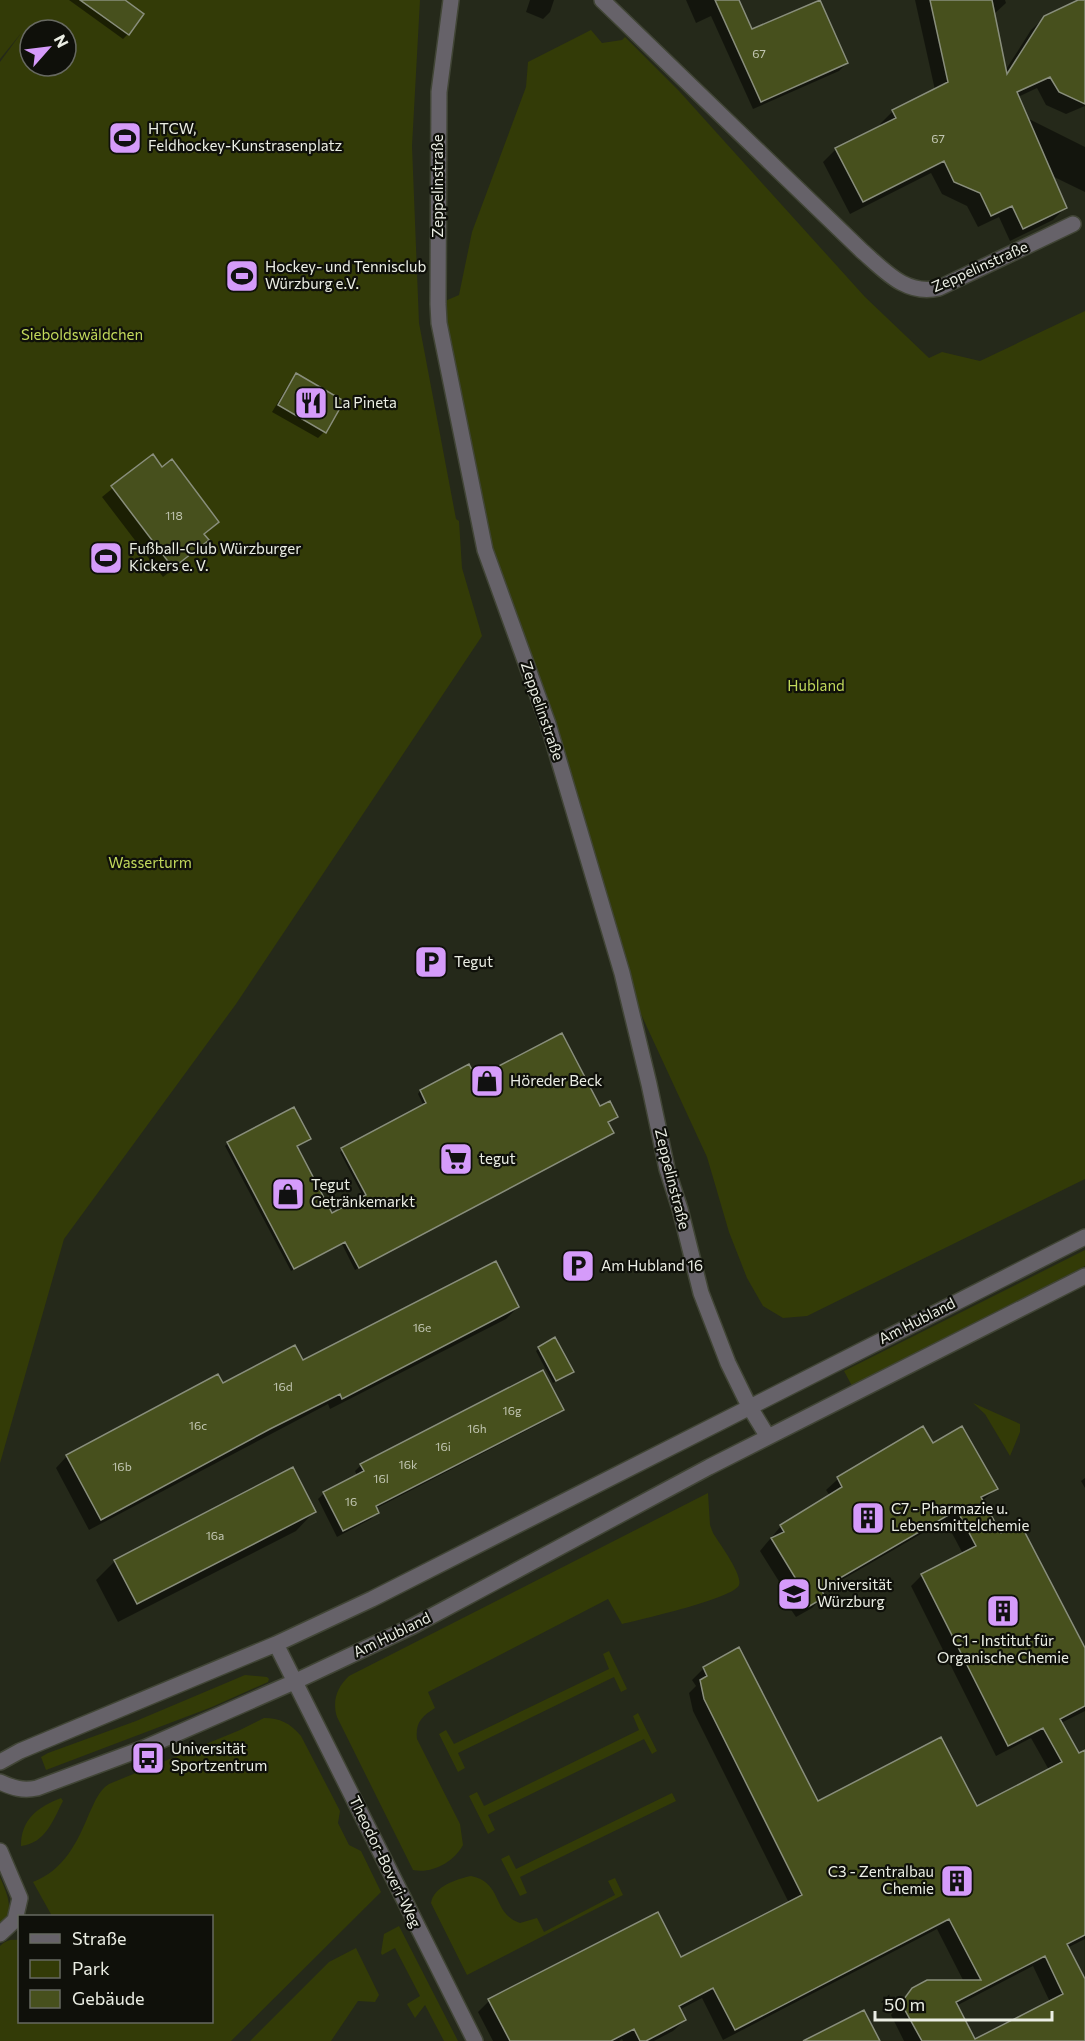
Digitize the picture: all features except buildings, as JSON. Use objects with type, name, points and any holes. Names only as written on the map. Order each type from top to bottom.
[{"type":"street","name":"Zeppelinstraße","points":[[451,0],[439,92],[438,304],[470,484],[485,550],[548,724],[619,962],[667,1169],[680,1209],[701,1293],[728,1363],[749,1406]]},
{"type":"street","name":"Zeppelinstraße","points":[[602,0],[862,251],[890,276],[908,286],[926,291],[939,288],[1073,224]]},
{"type":"street","name":"Am Hubland","points":[[0,1762],[20,1751],[276,1644],[372,1599],[1085,1237]]},
{"type":"street","name":"Am Hubland","points":[[0,1782],[14,1788],[27,1790],[37,1788],[144,1748],[294,1682],[413,1626],[768,1437],[1085,1276]]},
{"type":"street","points":[[749,1406],[768,1437]]},
{"type":"street","name":"Theodor-Boveri-Weg","points":[[276,1644],[475,2041]]},
{"type":"street","points":[[0,1851],[20,1898],[15,1920],[0,1934]]},
{"type":"green space","points":[[0,0],[420,0],[412,146],[419,323],[456,519],[459,521],[462,568],[482,636],[236,1004],[64,1239],[0,1463],[0,62],[18,37],[18,78],[78,78],[78,18],[18,18],[18,37],[0,59]]},
{"type":"green space","name":"Hubland","points":[[591,30],[602,43],[622,40],[625,37],[679,91],[865,297],[929,358],[942,352],[980,361],[1085,311],[1085,1179],[807,1316],[783,1318],[763,1306],[747,1278],[729,1232],[707,1157],[622,973],[485,550],[438,304],[459,295],[472,232],[526,87],[528,62]]},
{"type":"green space","points":[[1085,1250],[1085,1266],[852,1386],[844,1371]]},
{"type":"green space","points":[[973,1403],[1020,1424],[1020,1432],[1010,1456],[985,1414]]},
{"type":"green space","points":[[708,1493],[710,1525],[739,1580],[739,1585],[734,1590],[705,1602],[622,1624],[608,1599],[428,1692],[435,1708],[420,1720],[417,1739],[460,1824],[463,1845],[454,1857],[442,1865],[428,1870],[413,1870],[337,1717],[335,1700],[345,1680]]},
{"type":"green space","points":[[609,1651],[627,1689],[621,1692],[614,1677],[458,1753],[465,1768],[458,1772],[439,1734],[446,1730],[454,1744],[609,1669],[603,1654]]},
{"type":"green space","points":[[245,1675],[269,1679],[268,1682],[212,1707],[46,1770],[41,1757],[48,1753],[136,1721]]},
{"type":"green space","points":[[638,1713],[657,1751],[652,1754],[644,1739],[488,1815],[495,1830],[488,1834],[469,1796],[477,1792],[484,1806],[639,1730],[633,1716]]},
{"type":"green space","points":[[264,1718],[275,1719],[284,1722],[301,1736],[340,1811],[338,1823],[349,1845],[361,1851],[381,1892],[231,2041],[0,2041],[0,1946],[11,1940],[18,1940],[18,2023],[213,2023],[213,1915],[51,1915],[33,1882],[53,1870],[68,1854],[80,1835],[97,1797],[109,1784]]},
{"type":"green space","points":[[672,1793],[676,1801],[520,1877],[527,1893],[520,1896],[501,1859],[509,1855],[516,1869]]},
{"type":"green space","points":[[61,1798],[63,1801],[48,1830],[37,1840],[21,1846],[24,1828],[32,1815]]},
{"type":"green space","points":[[471,1876],[481,1879],[488,1885],[511,1919],[520,1923],[537,1918],[544,1932],[615,1895],[608,1881],[615,1878],[623,1895],[467,1975],[431,1903],[441,1888],[453,1881]]},
{"type":"green space","points":[[0,1877],[9,1908],[5,1920],[0,1925]]},
{"type":"green space","points":[[399,1926],[458,2041],[444,2041],[425,2005],[415,2018],[407,2004],[420,1996],[395,1948],[382,1955],[381,1953],[384,1934]]},
{"type":"green space","points":[[356,1948],[379,1995],[375,2002],[358,2001],[331,2041],[250,2041],[329,1962]]},
{"type":"place","name":"HTCW, Feldhockey-Kunstrasenplatz","points":[[125,138]]},
{"type":"place","name":"Hockey- und Tennisclub Würzburg e.V.","points":[[242,276]]},
{"type":"place","name":"La Pineta","points":[[311,403]]},
{"type":"place","name":"Fußball-Club Würzburger Kickers e. V.","points":[[106,558]]},
{"type":"place","name":"Tegut","points":[[431,962]]},
{"type":"place","name":"Höreder Beck","points":[[487,1081]]},
{"type":"place","name":"tegut","points":[[456,1159]]},
{"type":"place","name":"Tegut Getränkemarkt","points":[[288,1194]]},
{"type":"place","name":"Am Hubland 16","points":[[578,1266]]},
{"type":"place","name":"C7 - Pharmazie u. Lebensmittelchemie","points":[[868,1518]]},
{"type":"place","name":"Universität Würzburg","points":[[794,1594]]},
{"type":"place","name":"C1 - Institut für Organische Chemie","points":[[1003,1611]]},
{"type":"place","name":"Universität Sportzentrum","points":[[148,1758]]},
{"type":"place","name":"C3 - Zentralbau Chemie","points":[[957,1881]]},
{"type":"park label","name":"Sieboldswäldchen","points":[[82,335]]},
{"type":"park label","name":"Wasserturm","points":[[150,863]]}]
